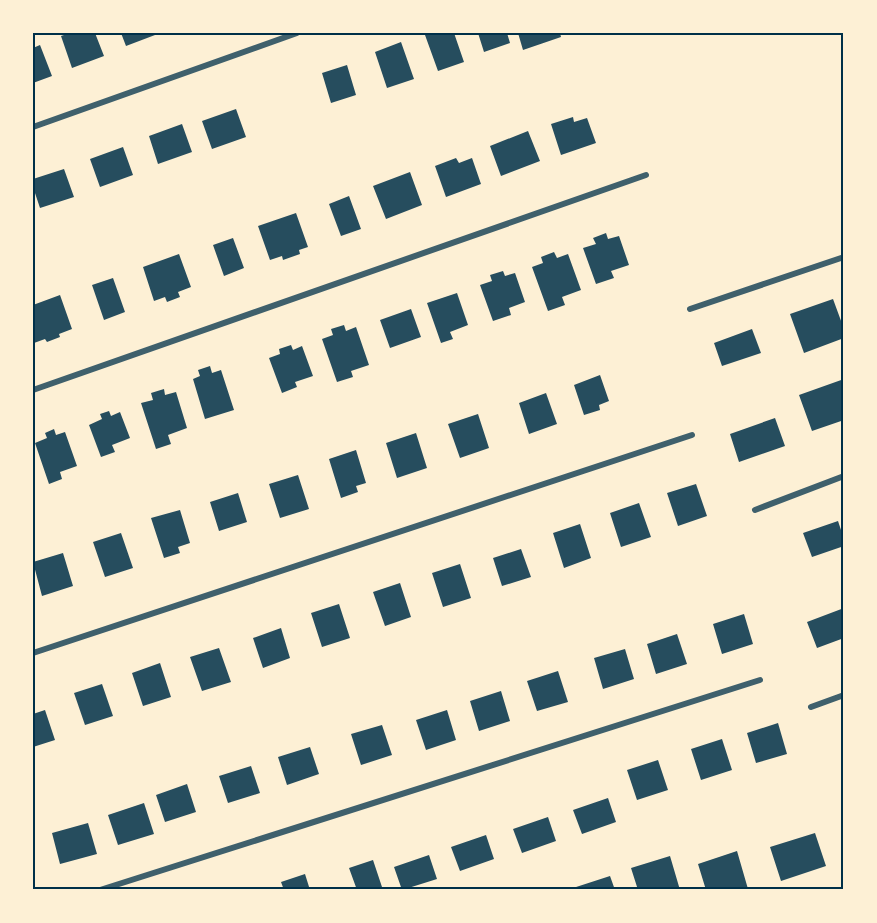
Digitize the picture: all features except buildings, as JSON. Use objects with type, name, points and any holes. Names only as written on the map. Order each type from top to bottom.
[{"type":"street","points":[[33,127],[297,33]]},
{"type":"street","points":[[33,390],[646,175]]},
{"type":"street","points":[[690,309],[844,257]]},
{"type":"street","points":[[33,653],[692,435]]},
{"type":"street","points":[[755,510],[844,476]]},
{"type":"street","points":[[100,890],[760,680]]},
{"type":"street","points":[[811,707],[844,695]]}]
